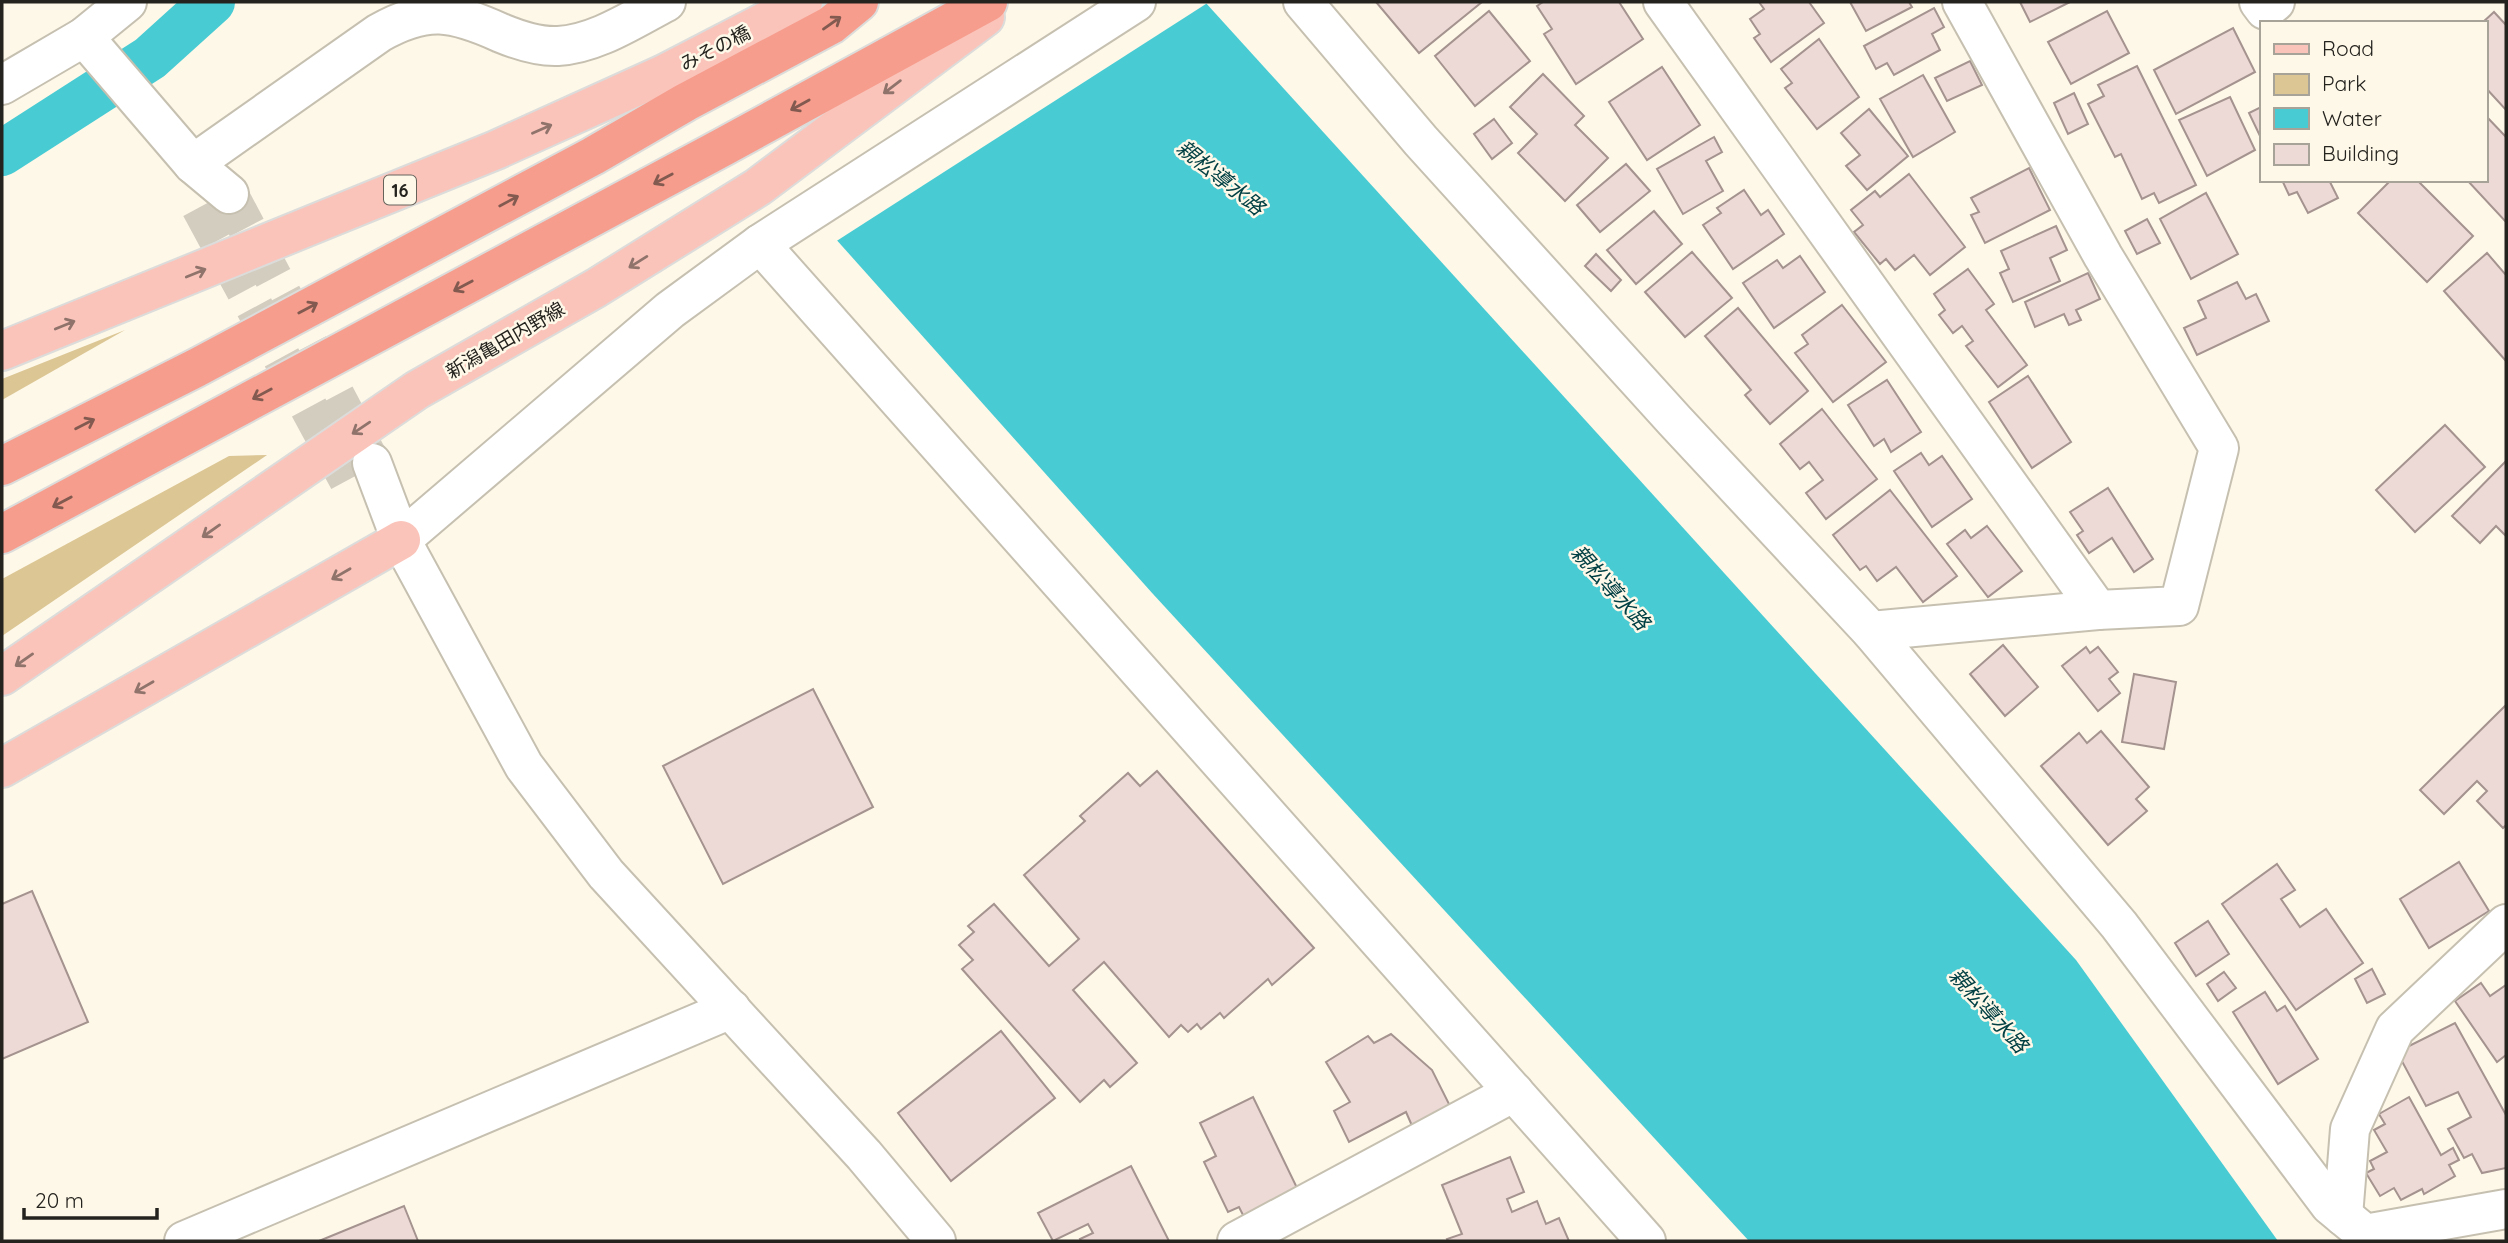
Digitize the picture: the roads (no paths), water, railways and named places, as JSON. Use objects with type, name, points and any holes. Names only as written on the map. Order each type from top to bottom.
[{"type":"highway","points":[[2,466],[232,349],[593,156],[675,88],[831,25],[859,2]]},
{"type":"highway","points":[[2,534],[988,2]]},
{"type":"main road","name":"みその橋","points":[[675,88],[803,2]]},
{"type":"main road","name":"新潟亀田内野線","points":[[2,676],[417,390],[597,288],[758,187],[1006,2]]},
{"type":"main road","name":"16","points":[[2,351],[496,150],[675,88]]},
{"type":"main road","points":[[2,768],[401,540]]},
{"type":"street","points":[[2,85],[91,44],[127,2]]},
{"type":"street","points":[[193,164],[379,33],[403,20],[429,14],[454,15],[513,38],[533,44],[557,46],[584,42],[666,2]]},
{"type":"street","points":[[401,540],[670,310],[775,234],[1136,2]]},
{"type":"street","points":[[1303,2],[1421,141],[1675,421],[1871,631],[2119,925],[2330,1205],[2365,1234],[2506,1209]]},
{"type":"street","points":[[1663,2],[2098,610]]},
{"type":"street","points":[[1871,631],[2098,610],[2179,606],[2219,448],[2103,256],[1962,2]]},
{"type":"street","points":[[2259,2],[2265,10],[2275,2]]},
{"type":"street","points":[[91,44],[193,164],[215,201]]},
{"type":"street","points":[[775,234],[1514,1092],[1646,1241]]},
{"type":"street","points":[[360,472],[401,540],[524,765],[606,874],[864,1155],[936,1241]]},
{"type":"street","points":[[2343,1216],[2350,1129],[2395,1029],[2506,924]]},
{"type":"street","points":[[184,1241],[731,1009]]},
{"type":"street","points":[[1237,1241],[1514,1092]]},
{"type":"water","name":"親松導水路","points":[[624,2],[1205,2],[2076,960],[2278,1241],[1749,1241],[1153,594]]},
{"type":"waterway","points":[[2,153],[150,58],[212,2]]},
{"type":"tunnel","points":[[229,194],[371,462]]},
{"type":"tunnel","points":[[200,207],[348,480]]}]
